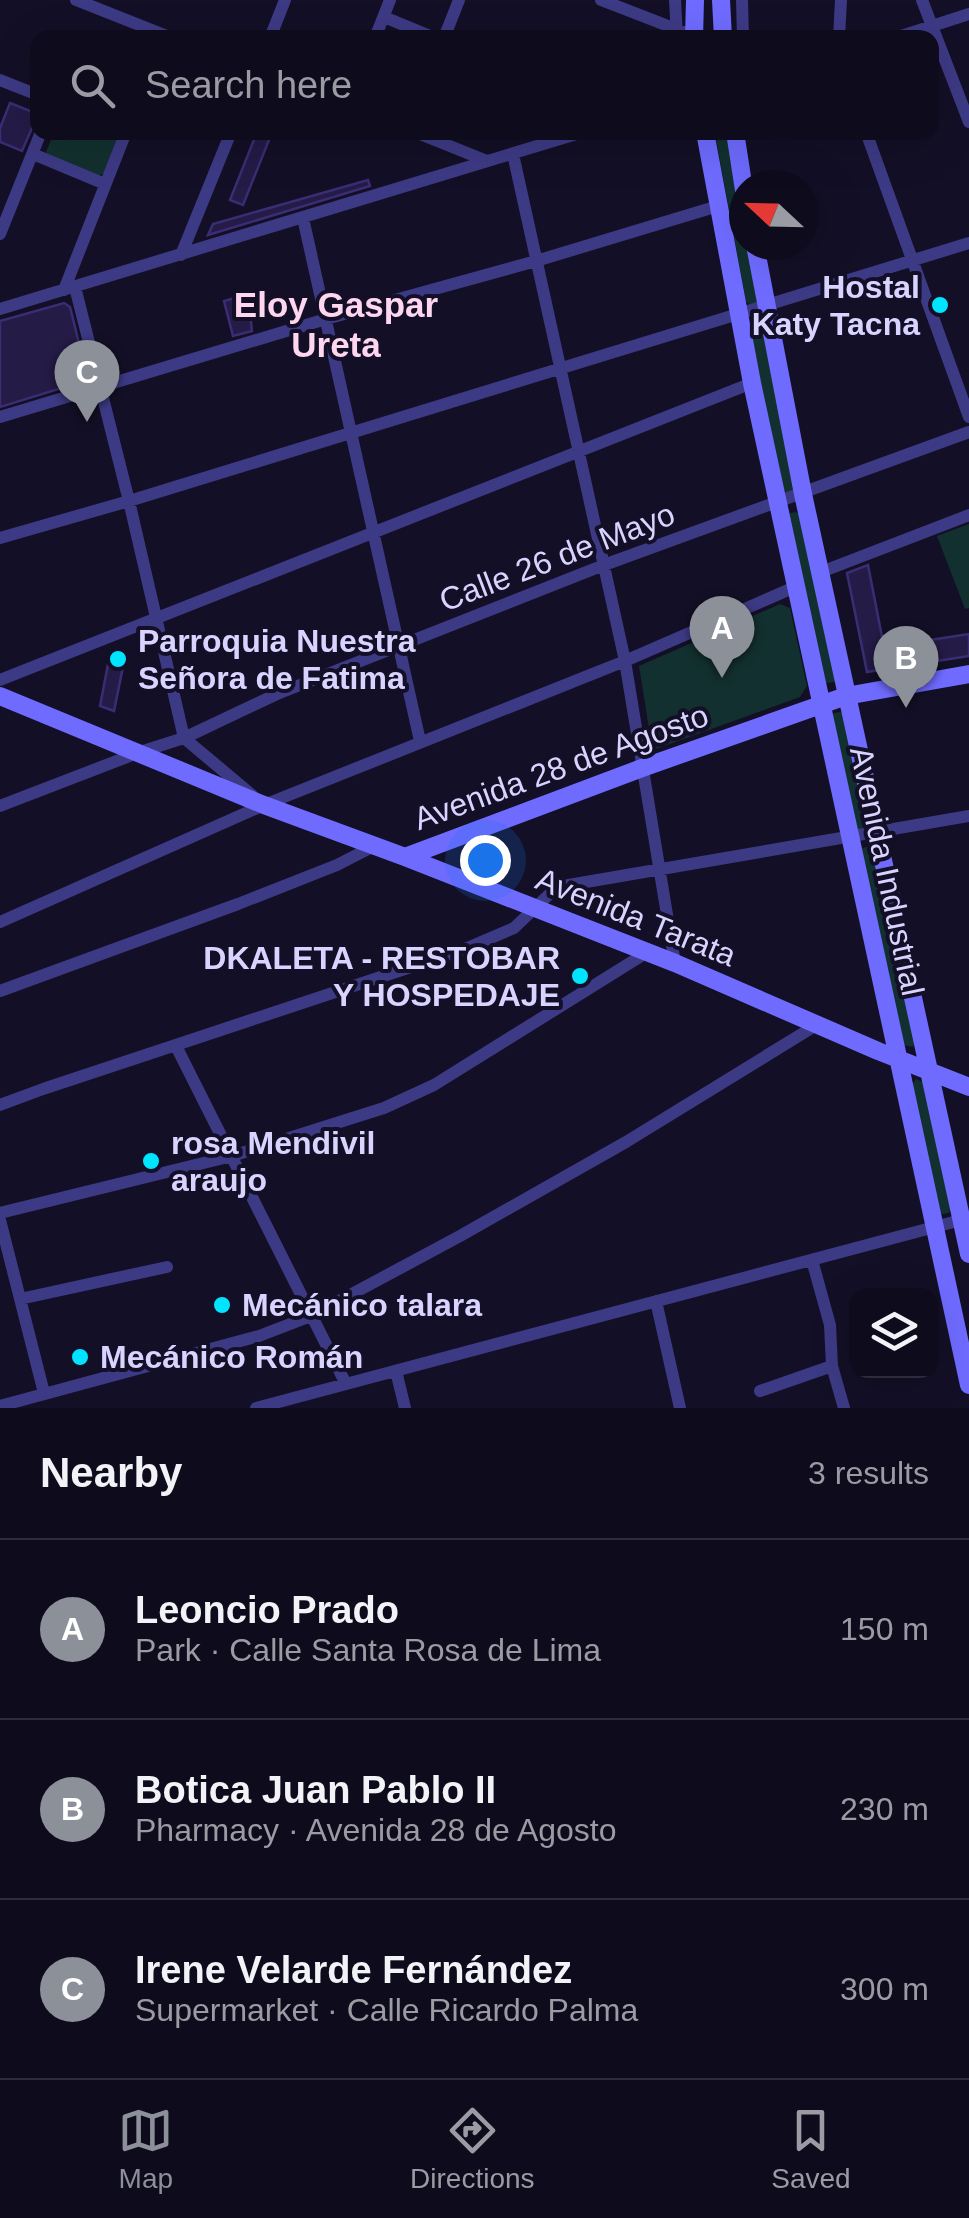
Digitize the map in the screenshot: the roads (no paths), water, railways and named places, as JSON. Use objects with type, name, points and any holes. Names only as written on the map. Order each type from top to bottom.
[{"type":"main road","points":[[687,30],[695,0]]},
{"type":"main road","points":[[721,0],[723,30]]},
{"type":"main road","name":"Avenida Industrial","points":[[706,140],[777,503],[969,1386]]},
{"type":"main road","points":[[736,140],[741,170]]},
{"type":"main road","name":"Avenida Industrial","points":[[758,260],[803,494],[969,1254]]},
{"type":"main road","name":"Avenida 28 de Agosto","points":[[406,857],[846,696],[969,674]]},
{"type":"main road","name":"Avenida Tarata","points":[[0,696],[264,804],[675,963],[969,1087]]},
{"type":"street","points":[[76,0],[92,3],[152,30]]},
{"type":"street","points":[[273,30],[284,0]]},
{"type":"street","points":[[379,30],[390,0]]},
{"type":"street","points":[[447,30],[459,0]]},
{"type":"street","points":[[601,0],[671,30]]},
{"type":"street","points":[[674,0],[683,30]]},
{"type":"street","points":[[742,0],[743,30]]},
{"type":"street","points":[[840,30],[841,0]]},
{"type":"street","points":[[922,0],[934,30]]},
{"type":"street","points":[[920,30],[969,14]]},
{"type":"street","points":[[384,17],[416,30]]},
{"type":"street","points":[[939,44],[969,122]]},
{"type":"street","points":[[0,80],[30,92]]},
{"type":"street","points":[[0,234],[38,140]]},
{"type":"street","points":[[123,140],[70,289],[100,386],[184,738],[264,804]]},
{"type":"street","points":[[180,255],[228,140]]},
{"type":"street","points":[[434,140],[488,161]]},
{"type":"street","points":[[0,309],[558,140]]},
{"type":"street","points":[[869,140],[969,416]]},
{"type":"street","points":[[32,154],[105,184]]},
{"type":"street","points":[[513,154],[624,661],[675,963]]},
{"type":"street","points":[[0,417],[326,318],[718,206]]},
{"type":"street","points":[[303,218],[420,742]]},
{"type":"street","points":[[0,538],[129,502],[969,243]]},
{"type":"street","points":[[0,680],[752,383]]},
{"type":"street","name":"Calle 26 de Mayo","points":[[0,806],[184,738],[277,694],[604,566],[969,432]]},
{"type":"street","points":[[820,572],[969,515]]},
{"type":"street","points":[[0,922],[264,804],[624,661],[795,587]]},
{"type":"street","points":[[0,1105],[466,949],[514,928],[557,887],[969,816]]},
{"type":"street","name":"Avenida 28 de Agosto","points":[[0,991],[238,904],[374,846]]},
{"type":"street","points":[[44,1393],[0,1216],[232,1156],[384,1108],[420,1093],[646,953]]},
{"type":"street","points":[[0,1406],[258,1336],[311,1316],[626,1142],[818,1024]]},
{"type":"street","points":[[176,1046],[346,1384]]},
{"type":"street","points":[[256,1408],[961,1220]]},
{"type":"street","points":[[812,1260],[830,1325],[832,1366],[844,1408]]},
{"type":"street","points":[[20,1299],[167,1267]]},
{"type":"street","points":[[656,1302],[680,1408]]},
{"type":"street","points":[[760,1391],[832,1366]]},
{"type":"street","points":[[396,1370],[405,1408]]},
{"type":"place","name":"Hostal Katy Tacna","points":[[940,305]]},
{"type":"place","name":"Irene Velarde Fernández","points":[[87,422]]},
{"type":"place","name":"Parroquia Nuestra Señora de Fatima","points":[[118,659]]},
{"type":"place","name":"Leoncio Prado","points":[[722,678]]},
{"type":"place","name":"Botica Juan Pablo II","points":[[906,708]]},
{"type":"place","name":"DKALETA - RESTOBAR Y HOSPEDAJE","points":[[580,976]]},
{"type":"place","name":"rosa Mendivil araujo","points":[[151,1161]]},
{"type":"place","name":"Mecánico talara","points":[[222,1305]]},
{"type":"place","name":"Mecánico Román","points":[[80,1357]]},
{"type":"district","name":"Eloy Gaspar Ureta","points":[[336,325]]}]
